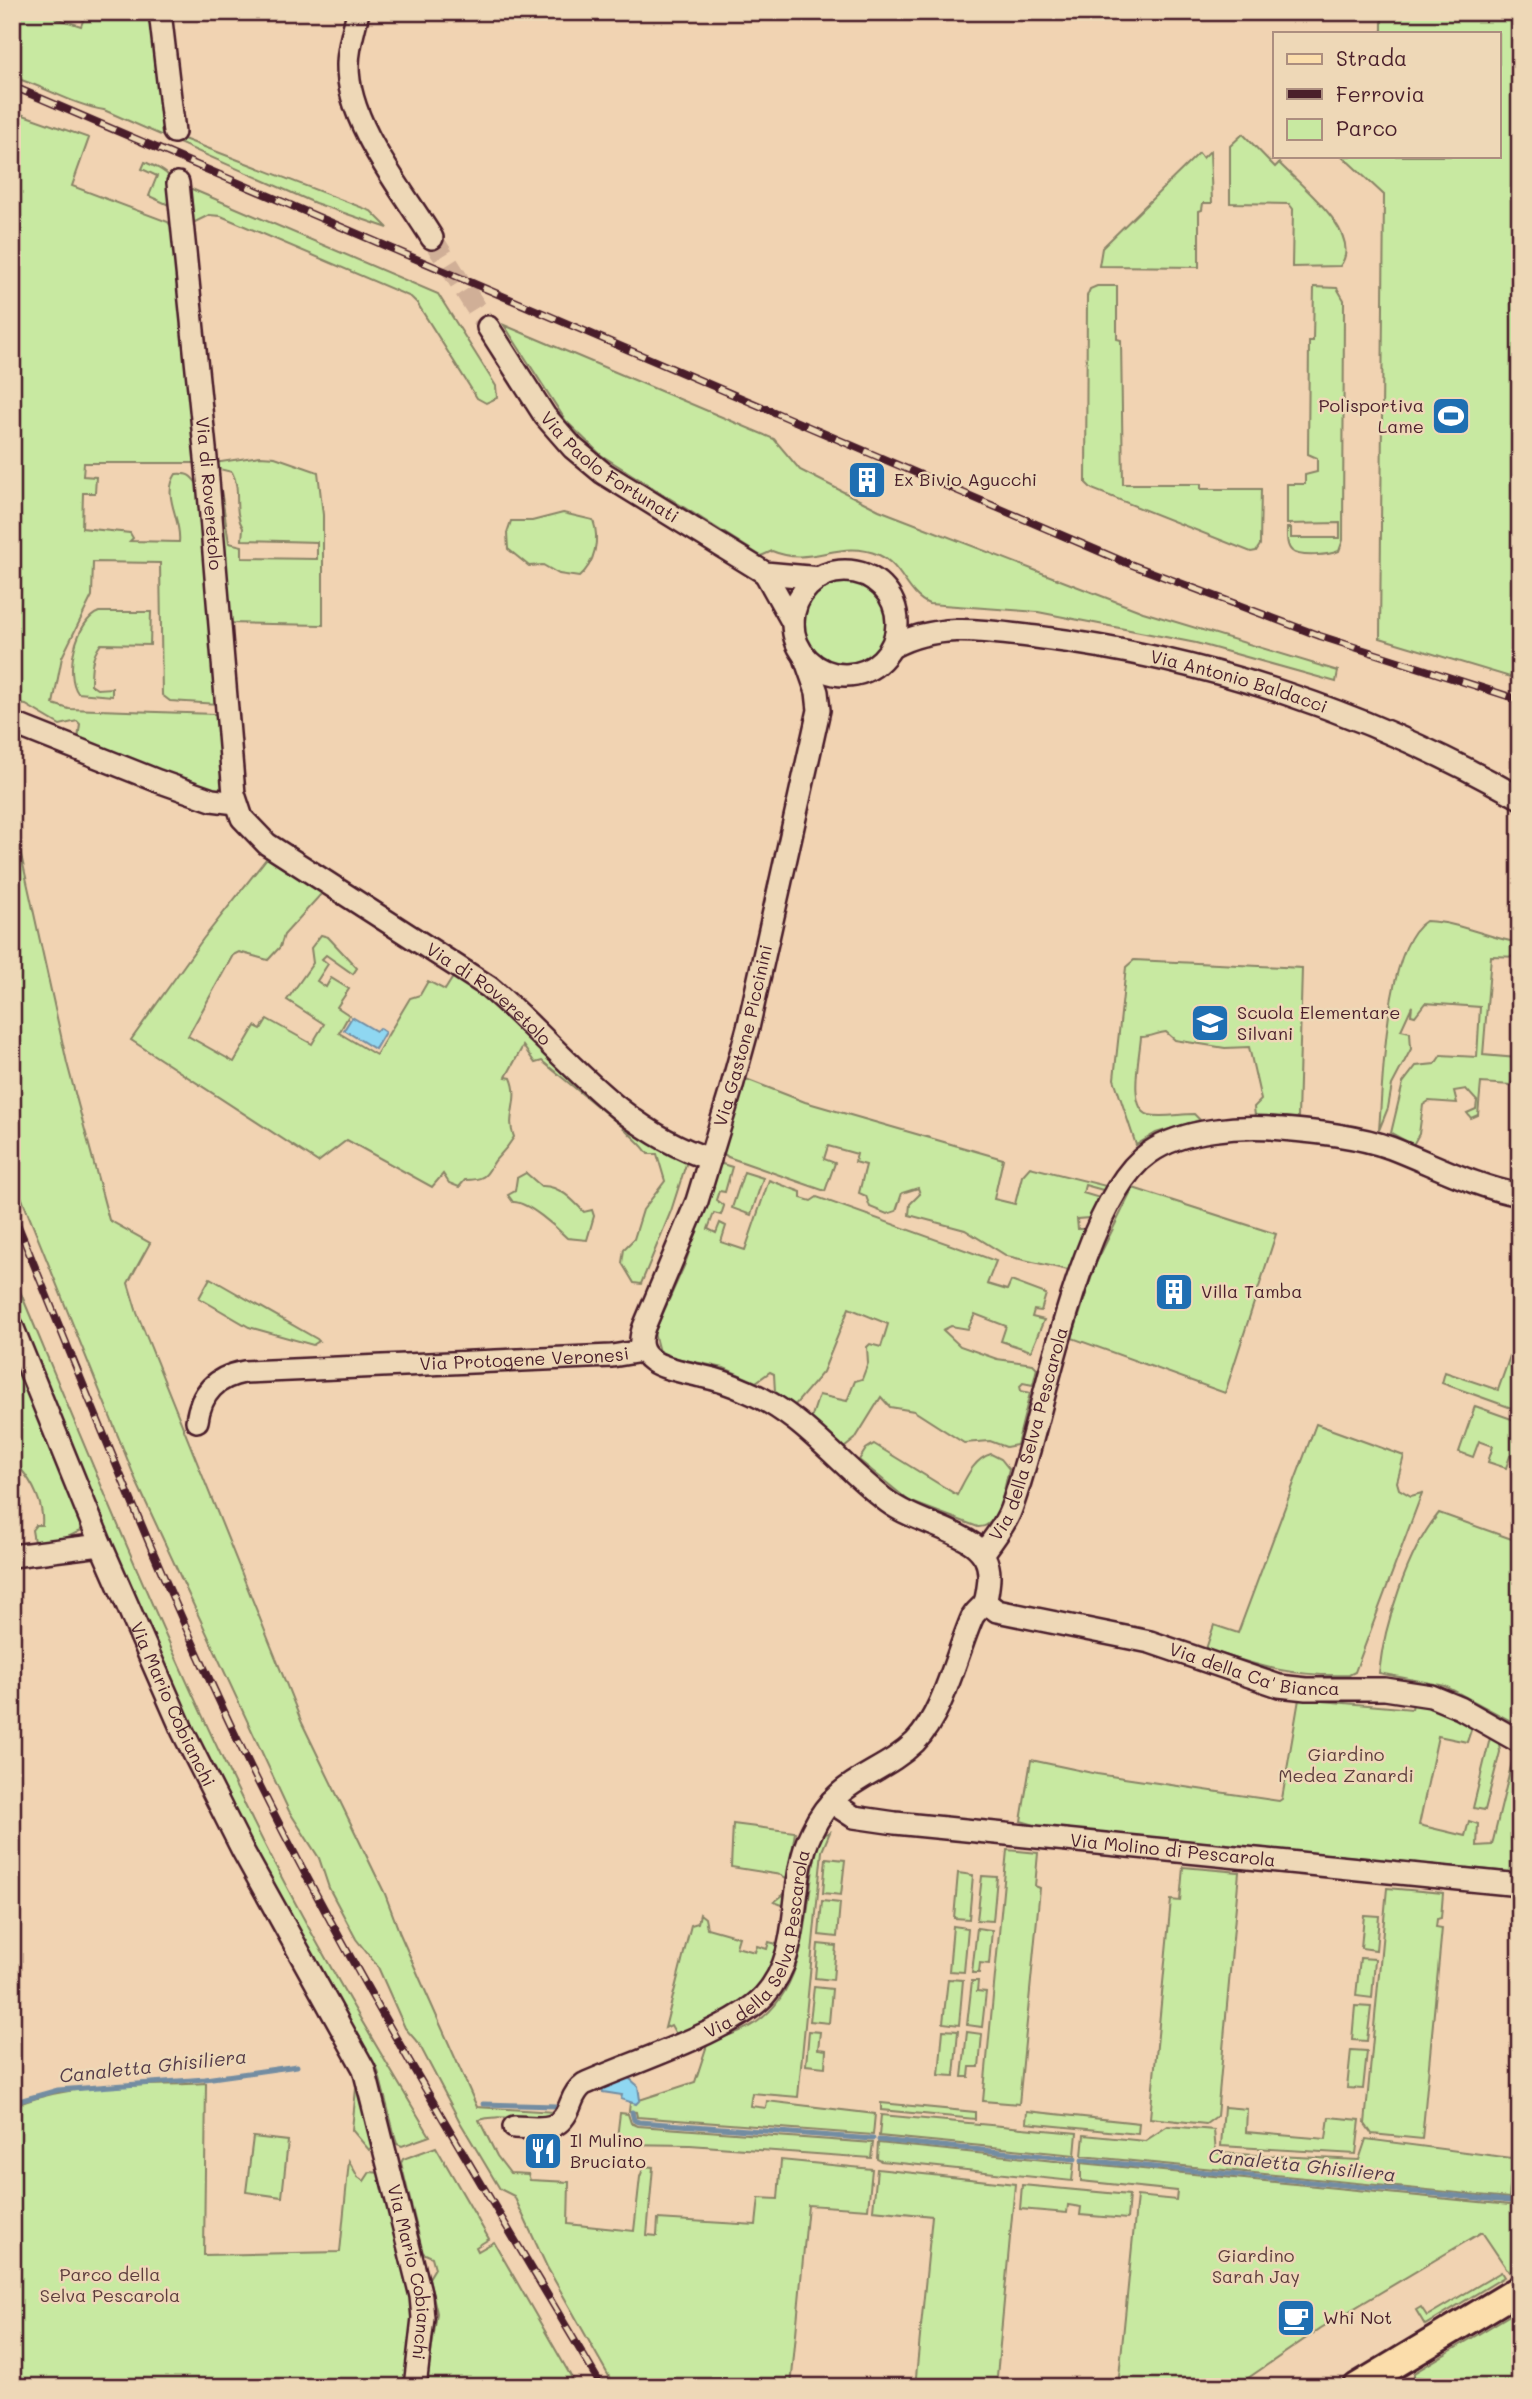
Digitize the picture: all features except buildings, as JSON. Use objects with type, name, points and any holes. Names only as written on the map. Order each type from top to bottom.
[{"type":"main road","points":[[1357,2387],[1520,2289]]},
{"type":"street","points":[[160,12],[174,132]]},
{"type":"street","points":[[365,12],[356,22],[348,66],[356,109],[432,238]]},
{"type":"street","name":"Via di Roveretolo","points":[[178,183],[206,454],[236,803],[245,823],[267,844],[489,987],[618,1110],[678,1146],[710,1159]]},
{"type":"street","name":"Via Paolo Fortunati","points":[[488,327],[536,404],[582,456],[615,481],[765,573],[820,578]]},
{"type":"street","points":[[844,570],[859,573],[883,587],[893,604],[897,631],[891,648],[875,666],[856,674],[841,675],[824,670],[804,655],[796,640],[793,623],[801,596],[820,578],[844,570]]},
{"type":"street","name":"Via Paolo Fortunati","points":[[765,573],[793,623]]},
{"type":"street","name":"Via Antonio Baldacci","points":[[893,604],[917,619],[941,629],[1076,643],[1159,658],[1236,677],[1394,734],[1474,772],[1520,798]]},
{"type":"street","name":"Via Antonio Baldacci","points":[[891,648],[941,629]]},
{"type":"street","name":"Via Gastone Piccinini","points":[[642,1351],[642,1332],[687,1227],[748,1028],[819,710],[817,692],[804,655]]},
{"type":"street","name":"Via Gastone Piccinini","points":[[819,710],[833,691],[856,674]]},
{"type":"street","points":[[12,723],[146,777],[212,800],[236,803]]},
{"type":"street","name":"Via della Selva Pescarola","points":[[514,2127],[560,2124],[565,2120],[575,2093],[584,2084],[735,2018],[765,1995],[787,1954],[807,1843],[817,1822],[831,1802],[850,1783],[906,1749],[919,1737],[936,1708],[973,1615],[985,1602],[989,1577],[984,1554],[1012,1508],[1074,1294],[1098,1229],[1121,1183],[1147,1154],[1174,1140],[1199,1134],[1280,1129],[1382,1146],[1465,1180],[1520,1195]]},
{"type":"street","name":"Via Mario Cobianchi","points":[[12,1326],[142,1643],[210,1786],[364,2069],[423,2307],[415,2387]]},
{"type":"street","name":"Via Protogene Veronesi","points":[[197,1421],[204,1395],[230,1374],[612,1356],[642,1351],[660,1366],[714,1379],[763,1399],[807,1430],[888,1502],[966,1539],[984,1554]]},
{"type":"street","points":[[12,1556],[101,1545]]},
{"type":"street","name":"Via della Ca' Bianca","points":[[985,1602],[998,1611],[1161,1645],[1279,1686],[1306,1689],[1393,1689],[1431,1696],[1460,1708],[1520,1742]]},
{"type":"street","name":"Via Molino di Pescarola","points":[[831,1802],[854,1817],[895,1824],[1520,1885]]},
{"type":"green space","points":[[12,12],[55,12],[56,18],[81,26],[84,18],[70,12],[153,12],[168,133],[371,211],[388,228],[315,203],[104,110],[81,104],[12,77]]},
{"type":"green space","name":"Polisportiva Lame","points":[[1382,12],[1520,12],[1520,680],[1380,638],[1384,195],[1344,158],[1500,158],[1500,32],[1382,32]]},
{"type":"green space","points":[[12,111],[89,138],[72,186],[168,222],[172,228],[199,463],[84,463],[83,476],[96,477],[95,493],[83,493],[82,528],[130,533],[133,538],[130,541],[179,542],[178,525],[171,499],[172,482],[176,474],[191,476],[195,481],[200,488],[218,704],[170,701],[162,695],[160,563],[93,562],[92,596],[62,657],[53,704],[69,709],[215,714],[219,717],[225,786],[213,791],[78,739],[80,724],[77,721],[60,725],[26,705],[12,703]]},
{"type":"green space","points":[[1243,134],[1275,167],[1279,163],[1326,210],[1344,239],[1345,253],[1340,266],[1292,267],[1293,209],[1289,204],[1230,203],[1230,146]]},
{"type":"green space","points":[[1210,151],[1212,203],[1203,203],[1202,210],[1199,211],[1199,267],[1099,266],[1102,248],[1199,153],[1203,158]]},
{"type":"green space","points":[[145,162],[170,177],[171,206],[149,196],[157,176],[142,169]]},
{"type":"green space","points":[[187,187],[438,294],[496,386],[497,398],[486,403],[477,398],[411,297],[221,216],[209,215],[191,224]]},
{"type":"green space","points":[[1097,286],[1117,286],[1117,339],[1121,340],[1123,484],[1201,484],[1201,489],[1261,489],[1260,545],[1256,551],[1251,552],[1092,489],[1086,483],[1087,296],[1090,289]]},
{"type":"green space","points":[[1314,287],[1337,288],[1344,300],[1343,540],[1339,551],[1322,555],[1296,553],[1290,549],[1287,540],[1287,528],[1291,528],[1291,538],[1340,538],[1340,523],[1287,524],[1287,484],[1305,484],[1305,475],[1317,472],[1317,458],[1308,454],[1309,341],[1313,341]]},
{"type":"green space","points":[[504,325],[774,439],[800,470],[879,510],[1143,612],[1338,671],[1336,682],[1196,643],[1038,612],[929,604],[915,594],[887,560],[865,551],[800,556],[772,551],[761,556],[601,455],[566,421]]},
{"type":"green space","points":[[260,456],[275,457],[318,472],[323,515],[323,625],[226,623],[216,489],[221,490],[229,543],[242,546],[242,558],[317,559],[317,542],[242,540],[243,528],[238,514],[235,479],[232,472],[215,468],[214,463]]},
{"type":"green space","points":[[563,513],[593,520],[595,528],[595,551],[589,565],[579,577],[559,574],[543,565],[529,566],[508,549],[507,533],[511,521],[532,521]]},
{"type":"green space","points":[[845,581],[861,584],[875,593],[884,607],[887,623],[884,639],[875,653],[861,662],[845,665],[829,662],[815,653],[806,639],[803,623],[806,607],[815,593],[829,584]]},
{"type":"green space","points":[[99,612],[151,612],[150,645],[101,644],[93,658],[91,685],[97,689],[112,688],[112,696],[78,693],[72,673],[72,661],[79,636],[84,625]]},
{"type":"green space","points":[[12,814],[67,1063],[109,1220],[150,1243],[128,1283],[137,1313],[302,1723],[385,1894],[477,2107],[555,2112],[538,2118],[498,2117],[479,2120],[497,2156],[510,2173],[528,2174],[530,2180],[569,2182],[568,2224],[634,2231],[640,2177],[644,2166],[653,2167],[647,2235],[657,2236],[658,2219],[756,2225],[759,2198],[778,2199],[781,2160],[872,2169],[868,2209],[808,2205],[791,2387],[615,2387],[547,2267],[514,2196],[500,2189],[460,2122],[419,2044],[405,2028],[378,1967],[356,1939],[329,1888],[319,1858],[289,1811],[137,1483],[12,1174]]},
{"type":"green space","points":[[270,854],[323,892],[284,935],[280,947],[268,960],[239,952],[233,955],[188,1036],[234,1062],[255,1026],[261,1029],[267,1019],[312,1044],[324,1024],[287,1000],[313,963],[311,948],[321,935],[328,937],[357,968],[353,974],[326,955],[322,959],[328,964],[317,981],[326,987],[331,978],[349,989],[337,1007],[349,1015],[339,1033],[376,1055],[410,998],[420,995],[428,981],[445,990],[455,974],[473,986],[635,1128],[687,1161],[671,1211],[641,1284],[634,1283],[622,1263],[624,1249],[634,1239],[643,1210],[665,1181],[657,1154],[648,1154],[626,1130],[542,1061],[535,1063],[523,1046],[506,1077],[511,1078],[514,1086],[511,1122],[514,1137],[484,1176],[465,1180],[459,1187],[449,1183],[443,1174],[432,1187],[347,1140],[318,1162],[131,1040],[203,939]]},
{"type":"green space","points":[[1426,921],[1450,924],[1520,943],[1520,957],[1491,956],[1483,1055],[1517,1058],[1511,1085],[1481,1083],[1478,1115],[1471,1118],[1467,1113],[1476,1109],[1477,1101],[1466,1089],[1454,1091],[1457,1103],[1429,1101],[1423,1105],[1419,1134],[1413,1145],[1391,1133],[1403,1083],[1416,1066],[1435,1064],[1441,1055],[1477,1057],[1480,1007],[1425,1003],[1415,1016],[1411,1015],[1412,1006],[1401,1030],[1410,1032],[1411,1049],[1392,1085],[1388,1108],[1379,1130],[1385,1050],[1394,986],[1412,935]]},
{"type":"green space","name":"Scuola Elementare Silvani","points":[[1134,960],[1302,968],[1298,1118],[1255,1116],[1254,1107],[1261,1100],[1249,1047],[1225,1048],[1175,1040],[1166,1032],[1141,1037],[1136,1080],[1138,1103],[1142,1111],[1149,1115],[1194,1114],[1200,1120],[1156,1133],[1136,1145],[1114,1079],[1126,967]]},
{"type":"green space","points":[[746,1079],[805,1102],[1003,1159],[994,1199],[1015,1204],[1022,1176],[1030,1167],[1106,1186],[1103,1190],[1085,1185],[1083,1193],[1100,1198],[1089,1218],[1077,1219],[1078,1229],[1085,1229],[1068,1270],[1007,1256],[965,1230],[909,1215],[910,1204],[920,1194],[918,1188],[902,1193],[896,1211],[887,1214],[870,1207],[866,1196],[859,1193],[866,1165],[855,1162],[857,1154],[828,1146],[824,1159],[835,1163],[825,1191],[728,1157],[723,1153]]},
{"type":"green space","points":[[719,1163],[732,1167],[725,1192],[719,1191],[716,1200],[724,1206],[721,1215],[714,1213],[708,1229],[716,1233],[720,1223],[726,1226],[721,1242],[745,1250],[769,1180],[801,1192],[801,1198],[811,1201],[817,1197],[996,1261],[987,1284],[1007,1290],[1011,1281],[1046,1294],[1041,1311],[1034,1310],[1032,1317],[1044,1320],[1031,1351],[1001,1341],[1006,1326],[975,1314],[968,1329],[951,1326],[943,1330],[960,1346],[997,1359],[1033,1364],[1037,1368],[1033,1385],[1023,1383],[1020,1386],[1021,1391],[1030,1393],[1017,1445],[1006,1447],[990,1441],[964,1443],[914,1411],[890,1407],[881,1397],[855,1439],[844,1448],[811,1419],[819,1395],[847,1401],[855,1381],[862,1379],[868,1363],[867,1347],[870,1344],[881,1347],[888,1324],[849,1308],[823,1372],[795,1405],[775,1392],[774,1374],[770,1372],[756,1382],[724,1368],[666,1356],[659,1352],[654,1333],[685,1264]]},
{"type":"green space","points":[[744,1172],[763,1178],[751,1215],[732,1208]]},
{"type":"green space","points":[[526,1173],[541,1186],[554,1188],[565,1194],[584,1212],[592,1210],[594,1216],[587,1240],[567,1238],[534,1210],[513,1202],[508,1195],[515,1191],[517,1178]]},
{"type":"green space","points":[[1133,1188],[1276,1234],[1225,1393],[1072,1338],[1096,1263]]},
{"type":"green space","points":[[12,1272],[152,1603],[242,1799],[309,1928],[430,2136],[402,2146],[397,2144],[377,2067],[373,2066],[242,1831],[154,1648],[12,1306]]},
{"type":"green space","points":[[210,1278],[319,1341],[313,1345],[249,1327],[199,1298]]},
{"type":"green space","points":[[1515,1342],[1520,1343],[1520,1411],[1442,1383],[1445,1372],[1498,1390]]},
{"type":"green space","points":[[12,1352],[80,1518],[80,1531],[62,1540],[34,1542],[32,1530],[36,1525],[42,1525],[39,1502],[25,1474],[20,1468],[12,1468]]},
{"type":"green space","points":[[1475,1406],[1520,1422],[1520,1460],[1510,1456],[1506,1468],[1488,1462],[1493,1446],[1479,1441],[1473,1457],[1459,1452]]},
{"type":"green space","points":[[1316,1424],[1404,1456],[1397,1482],[1399,1489],[1411,1496],[1422,1493],[1355,1672],[1349,1675],[1311,1674],[1276,1669],[1206,1649],[1214,1625],[1238,1633]]},
{"type":"green space","points":[[874,1444],[957,1495],[979,1460],[991,1454],[1001,1459],[1009,1469],[997,1514],[992,1521],[978,1527],[909,1501],[859,1460],[866,1449]]},
{"type":"green space","points":[[1439,1513],[1520,1542],[1520,1726],[1445,1686],[1379,1673],[1386,1633],[1399,1589],[1417,1547]]},
{"type":"green space","name":"Giardino Medea Zanardi","points":[[1299,1699],[1412,1709],[1413,1703],[1421,1704],[1444,1711],[1472,1727],[1467,1742],[1438,1736],[1419,1825],[1465,1836],[1469,1821],[1478,1824],[1477,1846],[1492,1845],[1513,1758],[1520,1763],[1520,1873],[1038,1826],[1021,1821],[1031,1760],[1097,1774],[1279,1801],[1282,1799]]},
{"type":"green space","points":[[1490,1738],[1499,1743],[1500,1752],[1485,1810],[1473,1808]]},
{"type":"green space","points":[[733,1824],[795,1832],[788,1879],[781,1875],[731,1867]]},
{"type":"green space","points":[[830,1832],[822,1851],[798,2097],[752,2093],[750,2106],[766,2108],[767,2101],[875,2114],[873,2135],[637,2117],[636,2112],[629,2111],[630,2103],[695,2082],[708,2042],[751,2026],[775,2006],[796,1965],[807,1917],[817,1847],[823,1835]]},
{"type":"green space","points":[[1007,1850],[1038,1853],[1035,1886],[1040,1888],[1019,2104],[983,2101]]},
{"type":"green space","points":[[826,1858],[845,1860],[841,1895],[823,1893]]},
{"type":"green space","points":[[1183,1867],[1239,1872],[1217,2116],[1206,2124],[1150,2118],[1171,1900],[1180,1901]]},
{"type":"green space","points":[[958,1873],[973,1875],[969,1919],[954,1918]]},
{"type":"green space","points":[[982,1876],[997,1877],[993,1921],[977,1920]]},
{"type":"green space","points":[[1387,1888],[1443,1893],[1441,1918],[1437,1919],[1436,1927],[1442,1928],[1422,2139],[1372,2134],[1365,2124]]},
{"type":"green space","points":[[787,1892],[787,1922],[782,1947],[773,1968],[760,1985],[744,2000],[702,2025],[677,2036],[671,2025],[665,2028],[691,1925],[698,1923],[700,1914],[705,1918],[707,1928],[739,1937],[736,1947],[755,1952],[757,1946],[767,1949],[769,1942],[780,1945],[785,1906],[774,1902]]},
{"type":"green space","points":[[822,1901],[840,1903],[837,1937],[819,1935]]},
{"type":"green space","points":[[1364,1915],[1379,1916],[1376,1950],[1361,1948]]},
{"type":"green space","points":[[953,1926],[968,1928],[964,1972],[949,1971]]},
{"type":"green space","points":[[977,1928],[992,1930],[989,1964],[980,1963],[979,1973],[972,1973]]},
{"type":"green space","points":[[818,1944],[836,1946],[833,1980],[815,1978]]},
{"type":"green space","points":[[1360,1958],[1375,1959],[1372,1998],[1356,1996]]},
{"type":"green space","points":[[948,1979],[963,1980],[959,2025],[943,2023]]},
{"type":"green space","points":[[972,1981],[978,1981],[977,1991],[986,1992],[982,2027],[967,2025]]},
{"type":"green space","points":[[814,1987],[832,1989],[829,2023],[810,2021]]},
{"type":"green space","points":[[1355,2006],[1371,2007],[1367,2041],[1352,2040]]},
{"type":"green space","points":[[943,2030],[958,2031],[954,2076],[939,2075]]},
{"type":"green space","points":[[809,2031],[820,2032],[818,2049],[826,2050],[825,2067],[806,2065]]},
{"type":"green space","points":[[967,2032],[982,2034],[979,2067],[970,2067],[969,2077],[962,2077]]},
{"type":"green space","points":[[1351,2050],[1367,2051],[1363,2089],[1347,2088]]},
{"type":"green space","points":[[357,2078],[373,2145],[369,2150],[352,2130]]},
{"type":"green space","name":"Parco della Selva Pescarola","points":[[206,2083],[204,2255],[340,2252],[349,2161],[358,2177],[364,2181],[370,2172],[381,2173],[414,2311],[408,2387],[12,2387],[12,2107],[34,2099],[82,2089]]},
{"type":"green space","points":[[881,2103],[975,2112],[975,2119],[881,2110]]},
{"type":"green space","points":[[1224,2107],[1247,2109],[1246,2132],[1326,2139],[1329,2117],[1360,2120],[1356,2154],[1221,2146]]},
{"type":"green space","points":[[1027,2111],[1139,2123],[1138,2134],[1026,2123]]},
{"type":"green space","points":[[620,2113],[628,2114],[631,2123],[638,2126],[873,2143],[871,2158],[690,2145],[620,2144],[617,2138]]},
{"type":"green space","points":[[881,2115],[1077,2133],[1075,2155],[879,2136]]},
{"type":"green space","points":[[1168,2126],[1214,2130],[1216,2153],[1359,2160],[1366,2139],[1511,2158],[1512,2154],[1520,2155],[1520,2172],[1511,2173],[1509,2198],[1082,2156],[1084,2135],[1145,2141]]},
{"type":"green space","points":[[253,2137],[288,2141],[282,2197],[246,2192]]},
{"type":"green space","points":[[878,2143],[1074,2163],[1072,2181],[881,2161],[877,2159]]},
{"type":"green space","points":[[436,2147],[489,2239],[476,2247],[478,2251],[494,2242],[577,2387],[426,2387],[437,2313],[429,2278],[435,2268],[432,2257],[423,2253],[401,2163],[403,2159]]},
{"type":"green space","name":"Giardino Sarah Jay","points":[[1081,2163],[1520,2206],[1520,2269],[1509,2272],[1482,2232],[1321,2328],[1235,2387],[1118,2387],[1137,2196],[1176,2200],[1177,2191],[1081,2181]]},
{"type":"green space","points":[[877,2169],[1015,2184],[996,2387],[915,2387],[932,2216],[873,2210]]},
{"type":"green space","points":[[1022,2185],[1129,2195],[1127,2219],[1080,2215],[1081,2207],[1068,2205],[1067,2213],[1020,2209]]},
{"type":"green space","points":[[1501,2272],[1504,2277],[1425,2325],[1416,2310],[1421,2307],[1427,2316]]},
{"type":"green space","points":[[1520,2309],[1520,2387],[1436,2387],[1436,2379],[1414,2377],[1414,2373]]},
{"type":"water","points":[[352,1017],[376,1031],[379,1028],[385,1032],[375,1049],[344,1030]]},
{"type":"water","points":[[629,2078],[638,2086],[640,2100],[636,2104],[621,2099],[622,2095],[603,2092],[602,2087]]},
{"type":"waterway","name":"Canaletta Ghisiliera","points":[[12,2103],[58,2090],[205,2079],[297,2066]]},
{"type":"waterway","name":"Canaletta Ghisiliera","points":[[483,2104],[556,2106]]},
{"type":"waterway","name":"Canaletta Ghisiliera","points":[[632,2112],[634,2120],[639,2122],[873,2139]]},
{"type":"waterway","name":"Canaletta Ghisiliera","points":[[879,2140],[1075,2159]]},
{"type":"waterway","name":"Canaletta Ghisiliera","points":[[1082,2160],[1520,2202]]},
{"type":"tunnel","points":[[432,238],[488,327]]},
{"type":"railway","points":[[12,86],[1122,561],[1320,636],[1520,700]]},
{"type":"railway","points":[[12,1211],[159,1566],[255,1776],[379,2008],[602,2387]]},
{"type":"place","name":"Polisportiva Lame","points":[[1451,416]]},
{"type":"place","name":"Ex Bivio Agucchi","points":[[867,480]]},
{"type":"place","name":"Scuola Elementare Silvani","points":[[1210,1023]]},
{"type":"place","name":"Villa Tamba","points":[[1174,1292]]},
{"type":"place","name":"Il Mulino Bruciato","points":[[543,2151]]},
{"type":"place","name":"Whi Not","points":[[1296,2318]]}]
